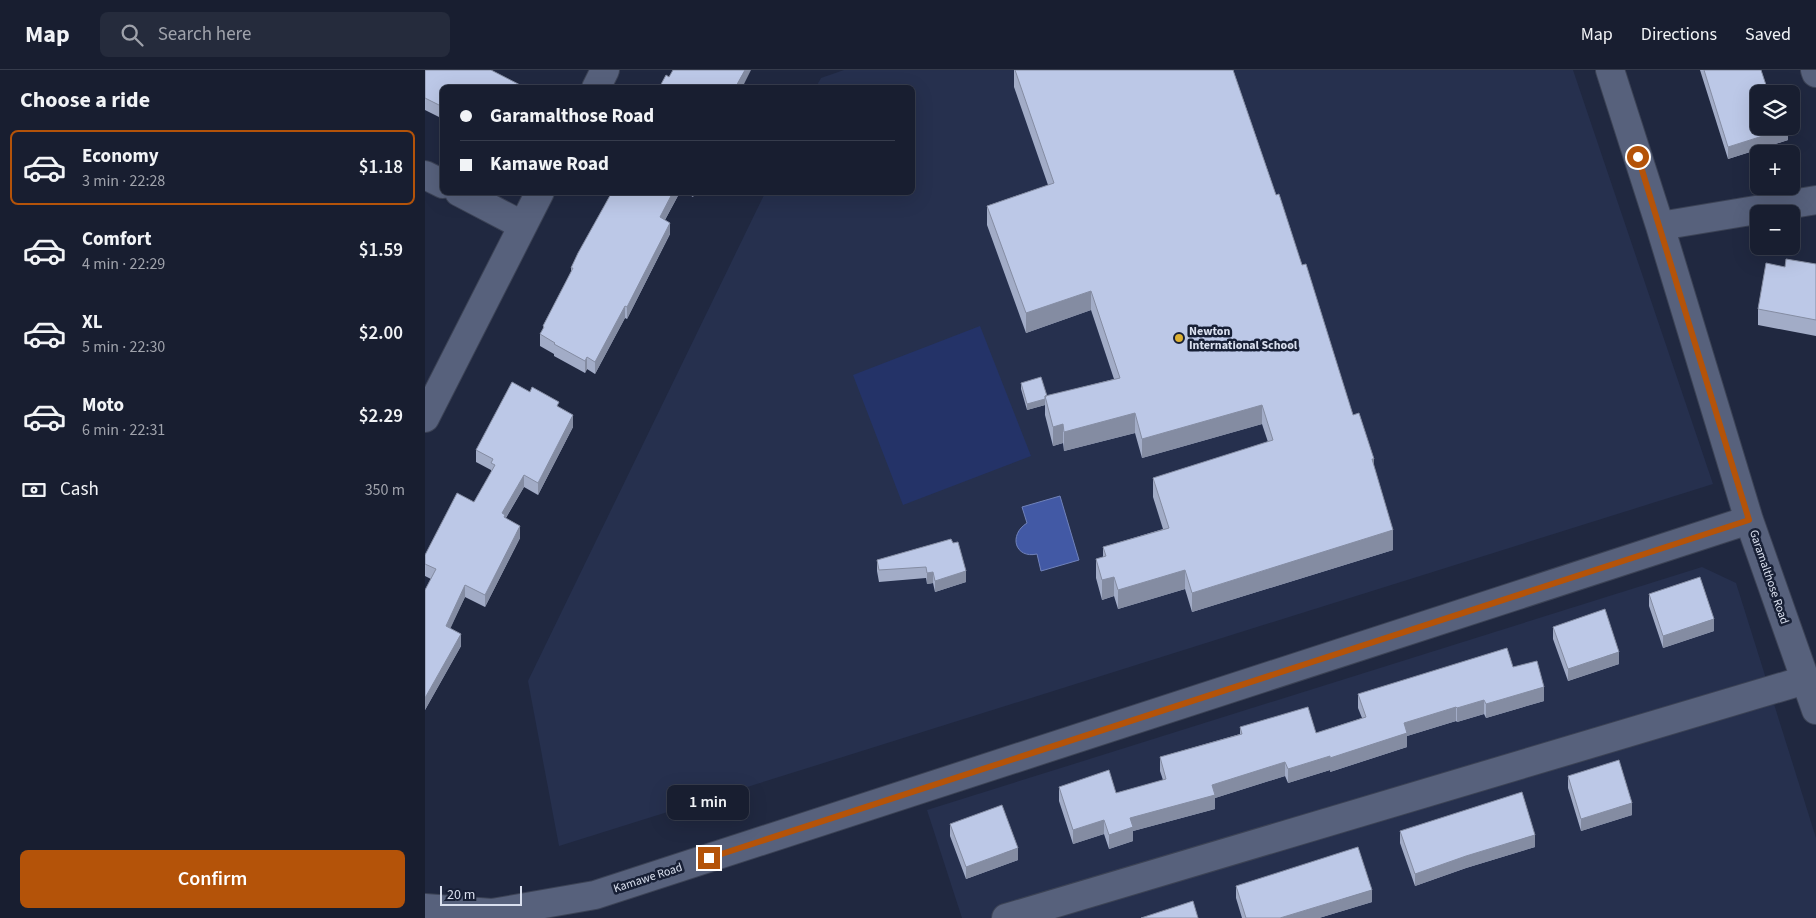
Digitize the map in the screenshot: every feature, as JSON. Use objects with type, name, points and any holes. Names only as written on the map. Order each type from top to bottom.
[{"type":"street","points":[[598,85],[605,70]]},
{"type":"street","name":"Garamalthose Road","points":[[1610,70],[1660,226],[1749,520],[1816,710]]},
{"type":"street","points":[[425,175],[440,182]]},
{"type":"street","points":[[465,195],[522,225]]},
{"type":"street","points":[[425,418],[538,195]]},
{"type":"street","points":[[1660,226],[1816,200]]},
{"type":"street","name":"Kamawe Road","points":[[425,908],[492,913],[595,895],[1749,520]]},
{"type":"street","points":[[1006,918],[1805,680]]},
{"type":"shaded area","name":"Newton International School","points":[[844,70],[1573,70],[1713,484],[559,846],[528,681],[764,195],[915,195],[915,85],[817,85],[821,78]]},
{"type":"shaded area","points":[[980,326],[1031,456],[903,505],[853,375]]},
{"type":"shaded area","points":[[1060,496],[1079,560],[1041,571],[1037,554],[1029,555],[1023,553],[1017,545],[1017,534],[1027,523],[1022,507]]},
{"type":"shaded area","points":[[1702,567],[1736,583],[1816,838],[1816,918],[962,918],[927,810]]},
{"type":"building","points":[[425,70],[491,70],[520,85],[440,85],[440,106],[425,98]]},
{"type":"building","points":[[673,70],[745,70],[737,85],[661,85],[666,75],[669,77]]},
{"type":"building","points":[[1015,70],[1233,70],[1276,195],[1279,194],[1302,265],[1306,264],[1353,415],[1359,413],[1374,459],[1372,459],[1393,530],[1192,593],[1185,570],[1118,590],[1114,577],[1102,580],[1096,559],[1106,556],[1103,547],[1169,528],[1153,478],[1273,440],[1262,405],[1142,439],[1135,413],[1064,432],[1063,424],[1053,427],[1045,396],[1120,378],[1091,291],[1026,313],[987,206],[1054,183]]},
{"type":"building","points":[[1704,70],[1761,70],[1766,85],[1750,85],[1750,135],[1766,135],[1728,147]]},
{"type":"building","points":[[610,195],[671,195],[660,217],[670,223],[627,307],[625,306],[595,362],[587,357],[585,361],[540,334],[573,268],[571,268]]},
{"type":"building","points":[[1786,259],[1816,264],[1816,320],[1758,309],[1766,263],[1785,267]]},
{"type":"building","points":[[1041,377],[1047,396],[1045,396],[1045,399],[1027,404],[1021,383]]},
{"type":"building","points":[[512,382],[530,392],[532,387],[559,402],[557,406],[573,415],[538,483],[524,475],[502,513],[505,515],[504,517],[520,526],[485,595],[465,585],[446,626],[461,634],[425,698],[425,590],[436,569],[425,564],[425,555],[457,493],[474,502],[495,465],[491,463],[493,459],[476,450]]},
{"type":"building","points":[[951,539],[953,543],[958,542],[966,571],[935,581],[933,572],[927,573],[926,567],[879,570],[877,560]]},
{"type":"building","points":[[1700,577],[1714,619],[1663,636],[1649,594]]},
{"type":"building","points":[[1605,609],[1619,652],[1568,669],[1553,627]]},
{"type":"building","points":[[1507,648],[1513,667],[1537,661],[1544,687],[1486,704],[1484,700],[1456,707],[1404,723],[1407,733],[1330,758],[1330,756],[1288,769],[1285,762],[1212,785],[1215,795],[1130,818],[1133,827],[1109,835],[1104,820],[1073,830],[1059,787],[1109,770],[1116,793],[1166,779],[1160,757],[1242,734],[1240,727],[1308,707],[1316,733],[1366,717],[1358,694]]},
{"type":"building","points":[[1619,760],[1632,803],[1581,819],[1568,776]]},
{"type":"building","points":[[1522,792],[1535,835],[1415,874],[1400,831]]},
{"type":"building","points":[[1002,805],[1018,848],[966,867],[950,824]]},
{"type":"building","points":[[1358,847],[1372,890],[1280,918],[1246,918],[1236,886]]},
{"type":"building","points":[[1193,901],[1198,918],[1141,918]]},
{"type":"place","name":"Newton International School","points":[[1179,338]]},
{"type":"route","points":[[709,858],[1749,520],[1638,157]]}]
